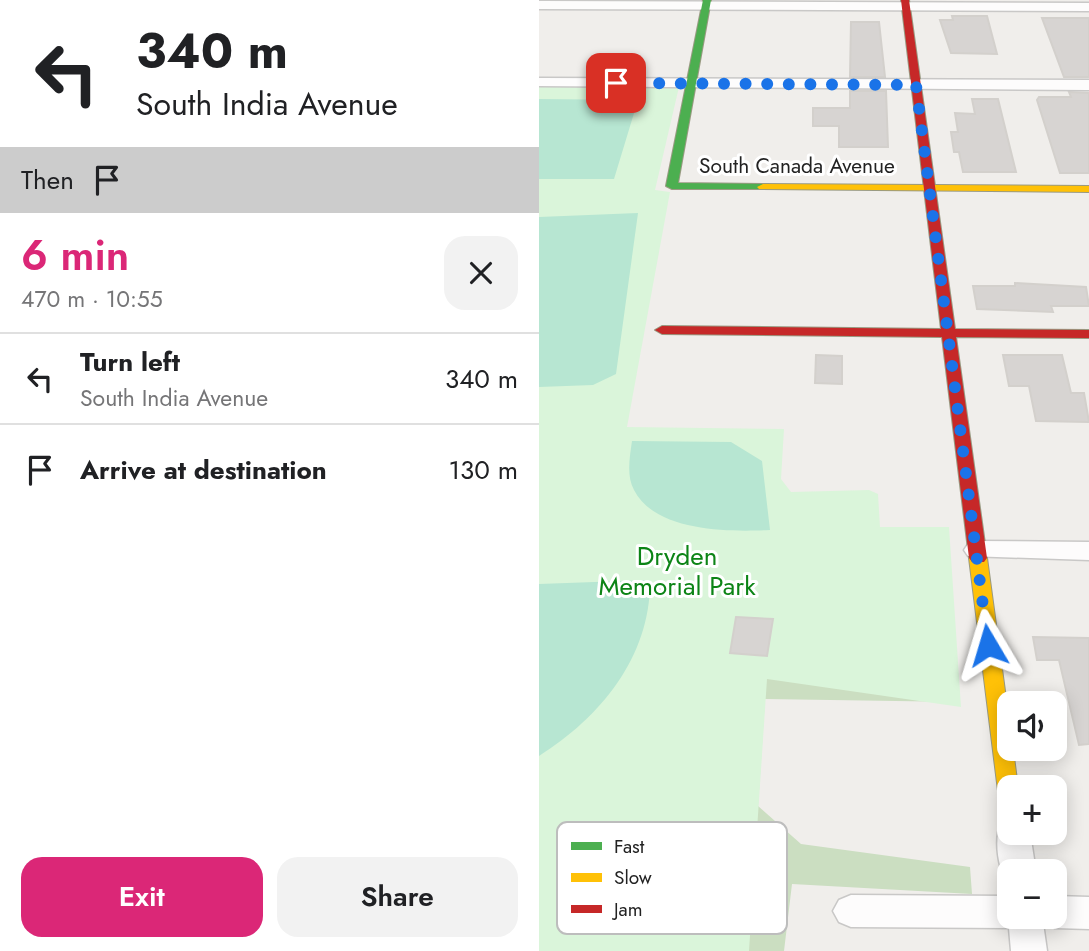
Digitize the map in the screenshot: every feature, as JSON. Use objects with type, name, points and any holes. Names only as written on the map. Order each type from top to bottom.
[{"type":"street","points":[[693,83],[706,3]]},
{"type":"street","points":[[539,5],[706,3],[1089,7]]},
{"type":"street","points":[[906,4],[1006,775]]},
{"type":"street","points":[[539,82],[1089,85]]},
{"type":"street","name":"South Canada Avenue","points":[[693,83],[672,186],[1089,189]]},
{"type":"street","points":[[662,330],[1089,334]]},
{"type":"street","points":[[977,550],[1089,551]]},
{"type":"street","points":[[851,911],[997,912]]},
{"type":"street","points":[[1067,912],[1089,913]]},
{"type":"street","points":[[1026,929],[1029,951]]},
{"type":"green space","name":"Dryden Memorial Park","points":[[539,87],[679,87],[655,190],[670,192],[627,427],[784,429],[781,479],[791,492],[869,490],[878,494],[880,527],[949,527],[961,707],[767,679],[758,822],[557,822],[557,934],[750,934],[749,951],[539,951]]},
{"type":"green space","points":[[539,99],[638,100],[614,179],[539,179]]},
{"type":"green space","points":[[638,213],[616,374],[593,385],[539,387],[539,217]]},
{"type":"green space","points":[[632,441],[731,442],[762,461],[770,530],[715,529],[676,522],[658,514],[644,504],[634,490],[629,466]]},
{"type":"green space","points":[[650,580],[648,608],[642,634],[632,659],[618,682],[583,723],[539,756],[539,584]]},
{"type":"green space","points":[[752,675],[961,702],[765,699],[758,806],[776,822],[663,822]]},
{"type":"green space","points":[[787,832],[801,844],[970,867],[972,894],[792,884],[787,926]]},
{"type":"green space","points":[[594,934],[786,934],[784,951],[584,951]]},
{"type":"building","points":[[952,16],[987,16],[997,54],[951,53],[940,20],[953,20]]},
{"type":"building","points":[[1042,18],[1089,18],[1089,77],[1064,77]]},
{"type":"building","points":[[851,22],[879,22],[885,77],[850,77]]},
{"type":"building","points":[[850,91],[886,91],[888,147],[839,147],[839,126],[813,126],[813,108],[850,108]]},
{"type":"building","points":[[1069,92],[1089,93],[1089,173],[1060,173],[1037,100],[1039,97],[1071,97]]},
{"type":"building","points":[[972,99],[998,99],[1016,172],[963,172],[959,152],[954,152],[951,132],[958,132],[955,113],[975,114]]},
{"type":"building","points":[[1015,283],[1086,287],[1089,306],[1051,306],[1053,312],[977,309],[973,286],[1015,286]]},
{"type":"building","points":[[816,355],[842,356],[842,384],[815,383]]},
{"type":"building","points":[[1003,355],[1062,355],[1071,393],[1084,393],[1089,422],[1036,421],[1029,386],[1009,386]]},
{"type":"building","points":[[736,617],[773,619],[767,656],[730,653]]},
{"type":"building","points":[[1033,637],[1089,638],[1089,744],[1079,745],[1059,660],[1037,660]]},
{"type":"traffic: fast","points":[[707,0],[672,186],[763,187]]},
{"type":"traffic: slow","points":[[763,187],[1089,189]]},
{"type":"traffic: slow","points":[[978,558],[1006,775]]},
{"type":"traffic: jam","points":[[905,0],[978,558]]},
{"type":"traffic: jam","points":[[662,330],[1089,334]]},
{"type":"route","points":[[616,83],[916,85],[988,645]]}]
